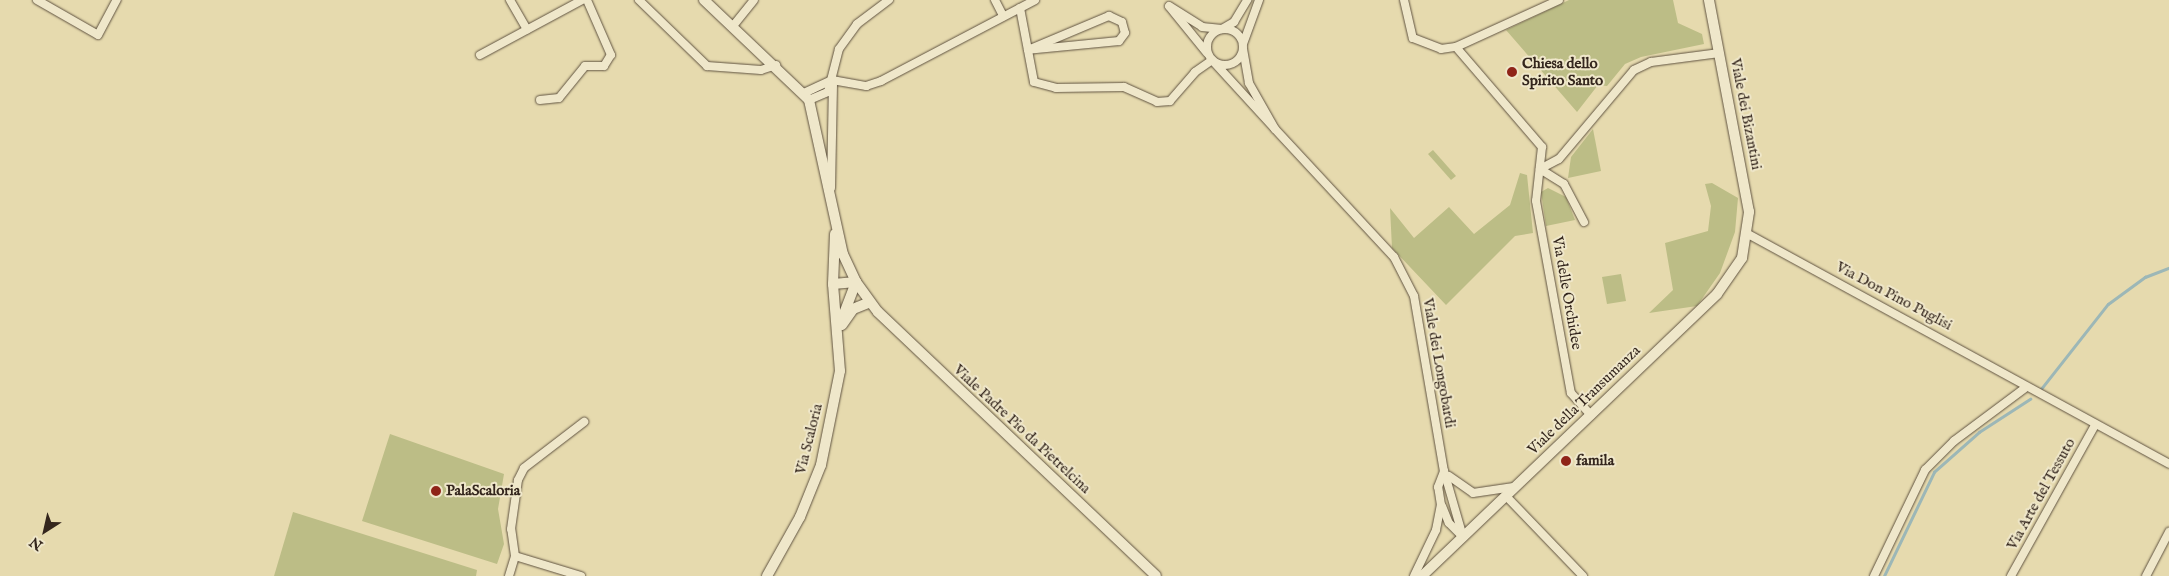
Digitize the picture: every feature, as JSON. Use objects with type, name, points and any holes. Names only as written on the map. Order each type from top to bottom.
[{"type":"street","points":[[37,0],[98,35],[117,0]]},
{"type":"street","points":[[510,0],[527,30]]},
{"type":"street","points":[[480,55],[582,0]]},
{"type":"street","points":[[540,100],[559,98],[584,66],[604,66],[611,55],[587,0]]},
{"type":"street","points":[[639,0],[707,66],[761,70],[776,65]]},
{"type":"street","points":[[704,0],[776,65],[807,97],[828,92],[832,80],[866,86],[881,82],[1034,0]]},
{"type":"street","points":[[734,26],[754,0]]},
{"type":"street","points":[[995,0],[1003,16]]},
{"type":"street","points":[[1020,8],[1034,82],[1056,88],[1124,87],[1157,102],[1170,101],[1210,57],[1209,38],[1234,22],[1247,0]]},
{"type":"street","points":[[1210,57],[1233,64],[1243,47],[1259,0]]},
{"type":"street","points":[[1404,0],[1412,38],[1441,49],[1456,46],[1559,0]]},
{"type":"street","name":"Viale dei Bizantini","points":[[1709,0],[1750,212],[1746,233]]},
{"type":"street","name":"Via Scaloria","points":[[767,576],[800,517],[821,465],[840,372],[833,284],[835,223],[831,190],[832,80],[839,49],[857,24],[884,1]]},
{"type":"street","points":[[1167,3],[1202,27],[1233,31],[1243,47]]},
{"type":"street","name":"Viale dei Longobardi","points":[[1167,3],[1210,57],[1394,257],[1414,296],[1444,471],[1463,537]]},
{"type":"street","points":[[1109,16],[1122,22],[1125,33],[1118,41],[1028,50],[1109,16]]},
{"type":"street","name":"Via delle Orchidee","points":[[1456,46],[1542,146],[1536,201],[1571,392],[1591,415]]},
{"type":"street","name":"Viale dei Longobardi","points":[[1243,47],[1250,83],[1276,129]]},
{"type":"street","points":[[1540,169],[1559,159],[1634,70],[1651,62],[1719,53]]},
{"type":"street","name":"Via Scaloria","points":[[807,97],[831,190]]},
{"type":"street","points":[[1540,169],[1564,184],[1584,222]]},
{"type":"street","name":"Via Scaloria","points":[[835,223],[856,282],[870,302]]},
{"type":"street","name":"Via Don Pino Puglisi","points":[[1746,233],[2015,377],[2025,388],[2169,464]]},
{"type":"street","name":"Viale della Transumanza","points":[[1422,576],[1717,294],[1742,258],[1746,233]]},
{"type":"street","points":[[833,284],[856,282]]},
{"type":"street","name":"Via Scaloria","points":[[838,330],[856,282]]},
{"type":"street","points":[[838,330],[853,309],[870,302]]},
{"type":"street","name":"Viale Padre Pio da Pietrelcina","points":[[870,302],[1156,576]]},
{"type":"street","points":[[1874,576],[1925,470],[1954,440],[2025,388]]},
{"type":"street","points":[[509,576],[515,556],[513,498],[520,474],[584,422]]},
{"type":"street","name":"Via Arte del Tessuto","points":[[2012,576],[2095,425]]},
{"type":"street","points":[[1444,471],[1474,493],[1516,486]]},
{"type":"street","name":"Viale dei Longobardi","points":[[1444,471],[1438,487],[1441,505],[1448,523],[1463,537]]},
{"type":"street","points":[[1506,496],[1583,576]]},
{"type":"street","name":"Viale dei Longobardi","points":[[1414,576],[1436,530],[1441,505]]},
{"type":"street","points":[[2146,576],[2169,532]]},
{"type":"street","points":[[515,556],[581,576]]},
{"type":"green space","points":[[1569,0],[1673,0],[1678,23],[1702,34],[1704,44],[1641,57],[1625,64],[1607,86],[1598,85],[1577,112],[1506,30]]},
{"type":"green space","points":[[1593,129],[1601,171],[1568,178],[1571,157]]},
{"type":"green space","points":[[1433,150],[1456,176],[1451,180],[1428,154]]},
{"type":"green space","points":[[1520,173],[1527,175],[1533,233],[1515,236],[1446,305],[1392,248],[1390,208],[1414,238],[1449,207],[1474,234],[1510,205]]},
{"type":"green space","points":[[1712,183],[1738,198],[1735,232],[1720,273],[1697,306],[1649,313],[1673,290],[1665,243],[1708,231],[1711,206],[1705,184]]},
{"type":"green space","points":[[1548,188],[1566,197],[1575,220],[1546,226],[1541,192]]},
{"type":"green space","points":[[1621,274],[1626,301],[1607,304],[1602,277]]},
{"type":"green space","name":"PalaScaloria","points":[[390,434],[504,474],[498,509],[504,544],[497,564],[362,521]]},
{"type":"green space","points":[[293,512],[477,570],[476,576],[274,576]]},
{"type":"waterway","points":[[2041,389],[2108,304],[2145,277],[2169,268]]},
{"type":"waterway","points":[[1884,576],[1934,472],[1979,432],[2030,399]]},
{"type":"place","name":"Chiesa dello Spirito Santo","points":[[1512,72]]},
{"type":"place","name":"famila","points":[[1566,461]]},
{"type":"place","name":"PalaScaloria","points":[[436,491]]}]
